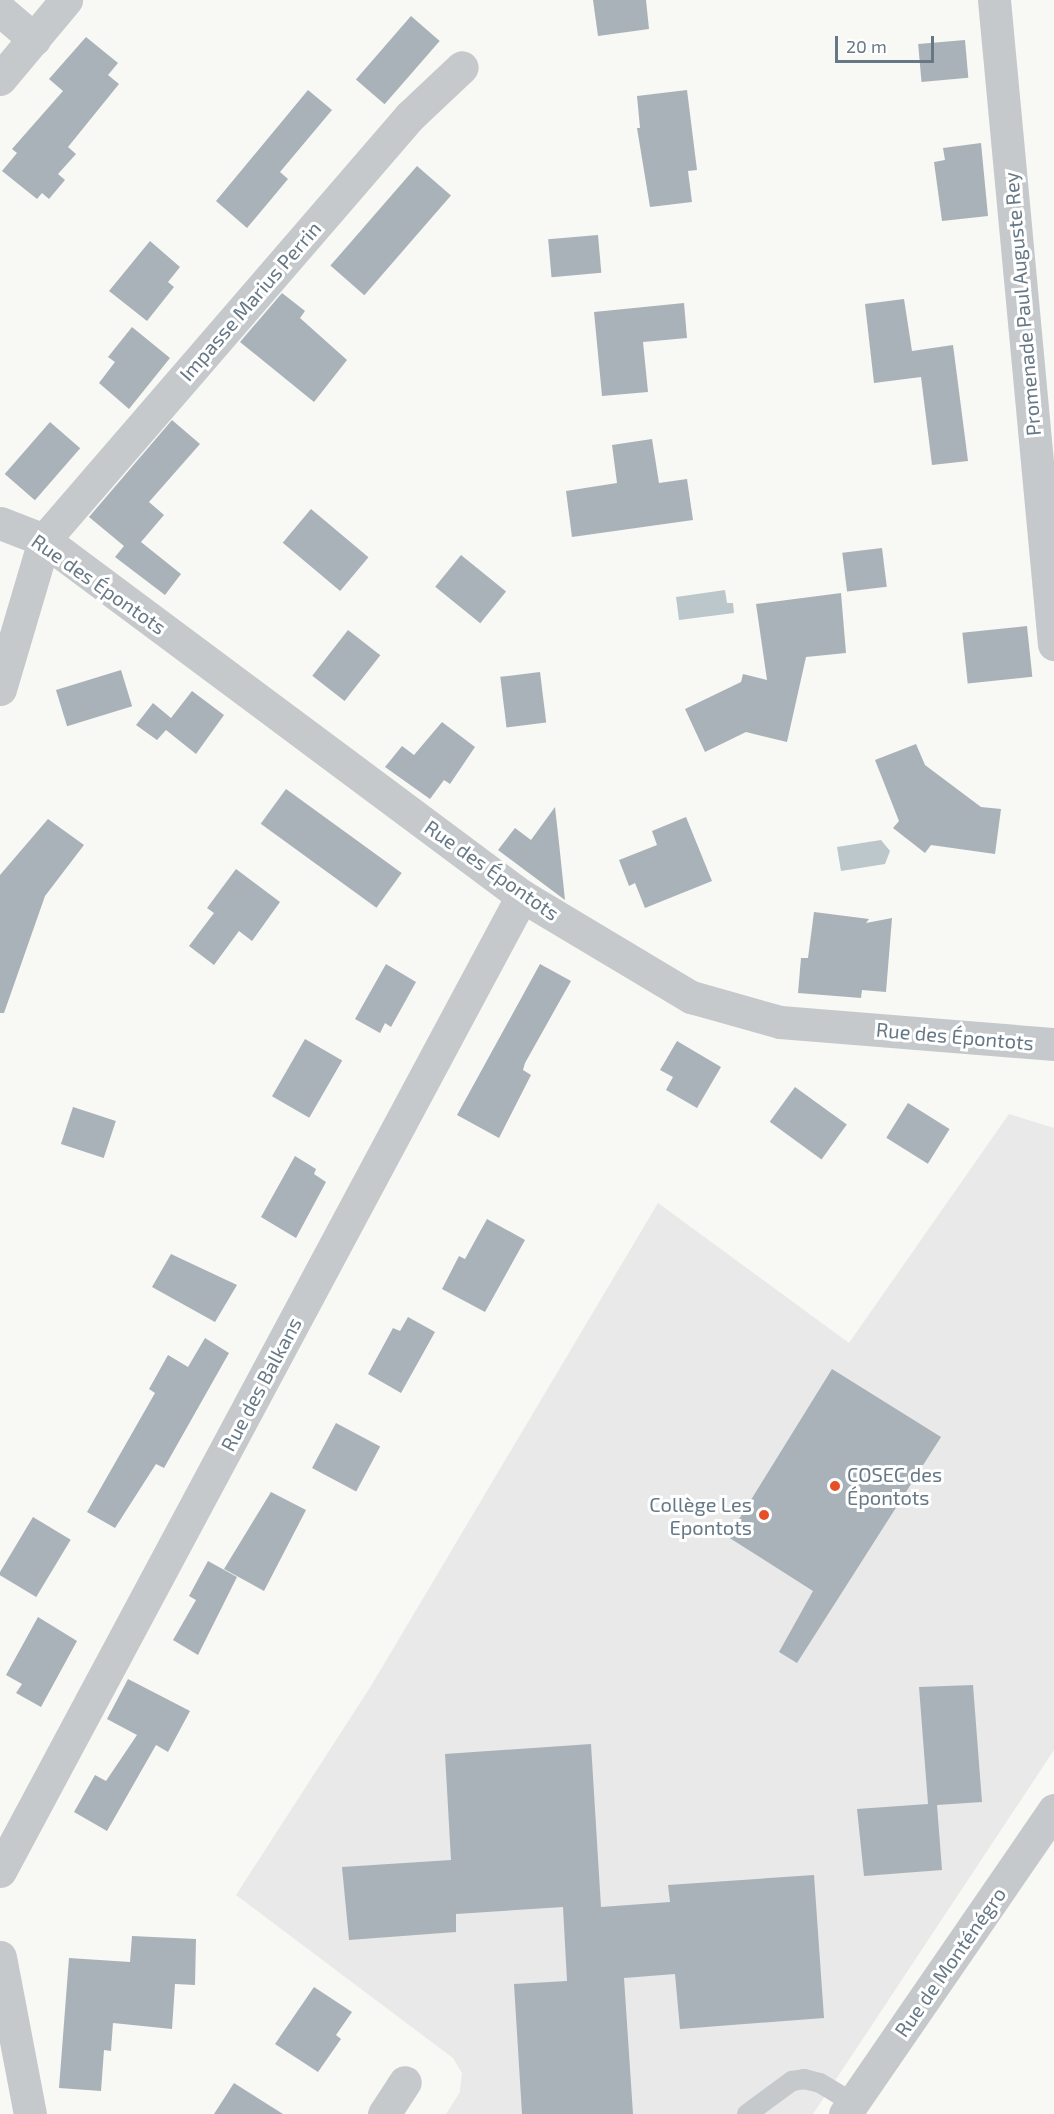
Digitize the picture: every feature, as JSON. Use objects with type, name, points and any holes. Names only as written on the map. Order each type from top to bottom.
[{"type":"street","points":[[0,79],[66,0]]},
{"type":"street","name":"Promenade Paul Auguste Rey","points":[[994,0],[1054,644]]},
{"type":"street","points":[[0,10],[34,39]]},
{"type":"street","name":"Impasse Marius Perrin","points":[[44,540],[410,116],[462,67]]},
{"type":"street","name":"Rue des Épontots","points":[[0,523],[44,540],[522,896],[691,997],[780,1022],[1054,1044]]},
{"type":"street","points":[[0,689],[44,540]]},
{"type":"street","name":"Rue des Balkans","points":[[0,1871],[522,896]]},
{"type":"street","name":"Rue de Monténégro","points":[[849,2108],[1054,1810]]},
{"type":"street","points":[[0,1957],[19,2095]]},
{"type":"street","points":[[384,2114],[405,2082]]},
{"type":"lane","points":[[747,2114],[792,2081],[804,2079],[820,2083],[849,2108]]},
{"type":"shaded area","points":[[725,590],[727,603],[733,603],[734,613],[679,620],[676,597]]},
{"type":"shaded area","points":[[881,840],[890,851],[885,864],[841,871],[837,847]]},
{"type":"shaded area","name":"Collège Les Epontots","points":[[1009,1114],[1054,1128],[1054,1750],[813,2114],[446,2114],[460,2092],[462,2073],[453,2058],[236,1895],[371,1686],[658,1203],[849,1343]]},
{"type":"building","points":[[593,0],[646,0],[649,29],[598,36]]},
{"type":"building","points":[[411,16],[440,41],[385,104],[356,79]]},
{"type":"building","points":[[86,37],[118,63],[108,75],[119,84],[68,147],[76,154],[58,174],[65,180],[49,199],[42,193],[37,199],[2,171],[17,153],[12,149],[63,91],[49,79]]},
{"type":"building","points":[[965,40],[968,78],[921,82],[918,44]]},
{"type":"building","points":[[308,90],[332,110],[280,172],[288,179],[247,228],[216,201]]},
{"type":"building","points":[[687,90],[697,170],[688,171],[692,202],[650,207],[637,128],[640,128],[637,96]]},
{"type":"building","points":[[981,143],[988,216],[942,221],[934,162],[945,160],[943,148]]},
{"type":"building","points":[[417,166],[451,196],[364,295],[330,266]]},
{"type":"building","points":[[598,235],[601,273],[552,277],[548,239]]},
{"type":"building","points":[[150,241],[180,267],[168,282],[174,287],[147,321],[109,291]]},
{"type":"building","points":[[282,293],[305,311],[300,318],[347,360],[314,402],[240,342]]},
{"type":"building","points":[[904,299],[912,351],[953,345],[968,461],[932,465],[921,377],[874,383],[865,304]]},
{"type":"building","points":[[684,303],[687,338],[643,342],[648,392],[602,396],[594,312]]},
{"type":"building","points":[[132,327],[170,358],[129,409],[99,383],[115,362],[108,357]]},
{"type":"building","points":[[172,420],[200,444],[149,502],[164,515],[141,542],[181,574],[165,595],[115,557],[124,546],[89,517]]},
{"type":"building","points":[[50,422],[80,448],[35,500],[5,474]]},
{"type":"building","points":[[652,439],[659,483],[687,479],[693,520],[572,537],[566,491],[617,483],[612,445]]},
{"type":"building","points":[[311,509],[368,557],[340,591],[283,543]]},
{"type":"building","points":[[882,548],[887,587],[847,592],[842,553]]},
{"type":"building","points":[[461,555],[506,592],[480,623],[435,587]]},
{"type":"building","points":[[841,593],[846,653],[806,657],[787,742],[746,732],[705,752],[685,709],[741,682],[743,674],[767,680],[756,604]]},
{"type":"building","points":[[1027,626],[1032,677],[968,684],[962,633]]},
{"type":"building","points":[[348,630],[380,655],[345,701],[312,676]]},
{"type":"building","points":[[121,670],[132,706],[67,726],[56,690]]},
{"type":"building","points":[[540,672],[546,723],[507,727],[500,677]]},
{"type":"building","points":[[192,691],[224,715],[196,754],[166,730],[157,740],[136,725],[153,703],[171,718]]},
{"type":"building","points":[[442,722],[475,747],[450,784],[444,780],[430,799],[385,767],[402,746],[414,755]]},
{"type":"building","points":[[916,744],[925,765],[981,807],[1001,809],[995,854],[931,845],[925,853],[893,828],[899,821],[875,760]]},
{"type":"building","points":[[286,789],[402,873],[376,908],[261,824]]},
{"type":"building","points":[[555,807],[565,900],[498,850],[515,828],[531,840]]},
{"type":"building","points":[[686,817],[712,881],[645,908],[635,883],[629,886],[619,860],[657,845],[652,831]]},
{"type":"building","points":[[48,819],[84,845],[45,896],[4,1013],[0,1013],[0,875]]},
{"type":"building","points":[[236,869],[280,902],[252,941],[239,931],[214,965],[189,946],[214,913],[207,908]]},
{"type":"building","points":[[814,912],[869,919],[866,923],[892,918],[886,992],[862,990],[861,998],[798,993],[801,958],[808,958]]},
{"type":"building","points":[[386,964],[416,982],[391,1027],[385,1023],[380,1033],[355,1019]]},
{"type":"building","points":[[540,964],[571,981],[525,1063],[523,1070],[531,1075],[499,1138],[457,1115]]},
{"type":"building","points":[[305,1039],[342,1060],[309,1118],[272,1096]]},
{"type":"building","points":[[677,1041],[721,1067],[697,1108],[666,1090],[673,1077],[660,1070]]},
{"type":"building","points":[[795,1087],[847,1125],[822,1159],[770,1122]]},
{"type":"building","points":[[908,1103],[950,1129],[928,1164],[886,1138]]},
{"type":"building","points":[[73,1107],[116,1121],[104,1158],[61,1144]]},
{"type":"building","points":[[295,1156],[316,1169],[314,1174],[326,1182],[296,1238],[261,1217]]},
{"type":"building","points":[[487,1219],[525,1240],[485,1312],[442,1289],[459,1256],[465,1259]]},
{"type":"building","points":[[171,1254],[237,1285],[215,1322],[152,1287]]},
{"type":"building","points":[[408,1317],[435,1332],[401,1393],[368,1374],[393,1328],[400,1331]]},
{"type":"building","points":[[205,1338],[229,1353],[164,1468],[156,1464],[115,1528],[87,1512],[155,1393],[149,1389],[168,1355],[188,1367]]},
{"type":"building","name":"COSEC des Épontots","points":[[832,1369],[941,1437],[797,1663],[779,1652],[813,1591],[728,1537]]},
{"type":"building","points":[[336,1423],[380,1446],[356,1492],[312,1468]]},
{"type":"building","points":[[271,1492],[306,1510],[264,1591],[224,1569]]},
{"type":"building","points":[[33,1517],[71,1540],[36,1597],[0,1575]]},
{"type":"building","points":[[208,1561],[237,1577],[198,1655],[173,1640],[196,1600],[189,1596]]},
{"type":"building","points":[[38,1617],[77,1641],[41,1707],[16,1693],[22,1684],[6,1675]]},
{"type":"building","points":[[128,1679],[190,1711],[168,1752],[156,1745],[107,1831],[74,1812],[95,1775],[106,1781],[137,1735],[107,1719]]},
{"type":"building","points":[[973,1685],[982,1802],[937,1805],[942,1870],[864,1876],[857,1809],[928,1804],[919,1687]]},
{"type":"building","points":[[591,1744],[601,1907],[670,1902],[668,1885],[814,1875],[824,2018],[680,2029],[675,1974],[624,1978],[633,2114],[522,2114],[514,1984],[567,1981],[563,1907],[456,1914],[456,1932],[349,1940],[342,1867],[451,1860],[445,1754]]},
{"type":"building","points":[[132,1936],[196,1939],[195,1985],[175,1984],[172,2029],[113,2023],[111,2051],[104,2050],[101,2091],[59,2088],[69,1958],[130,1962]]},
{"type":"building","points":[[314,1987],[352,2012],[336,2035],[341,2039],[318,2072],[275,2044]]},
{"type":"building","points":[[234,2083],[283,2114],[214,2114]]},
{"type":"place","name":"COSEC des Épontots","points":[[835,1486]]},
{"type":"place","name":"Collège Les Epontots","points":[[764,1515]]}]
